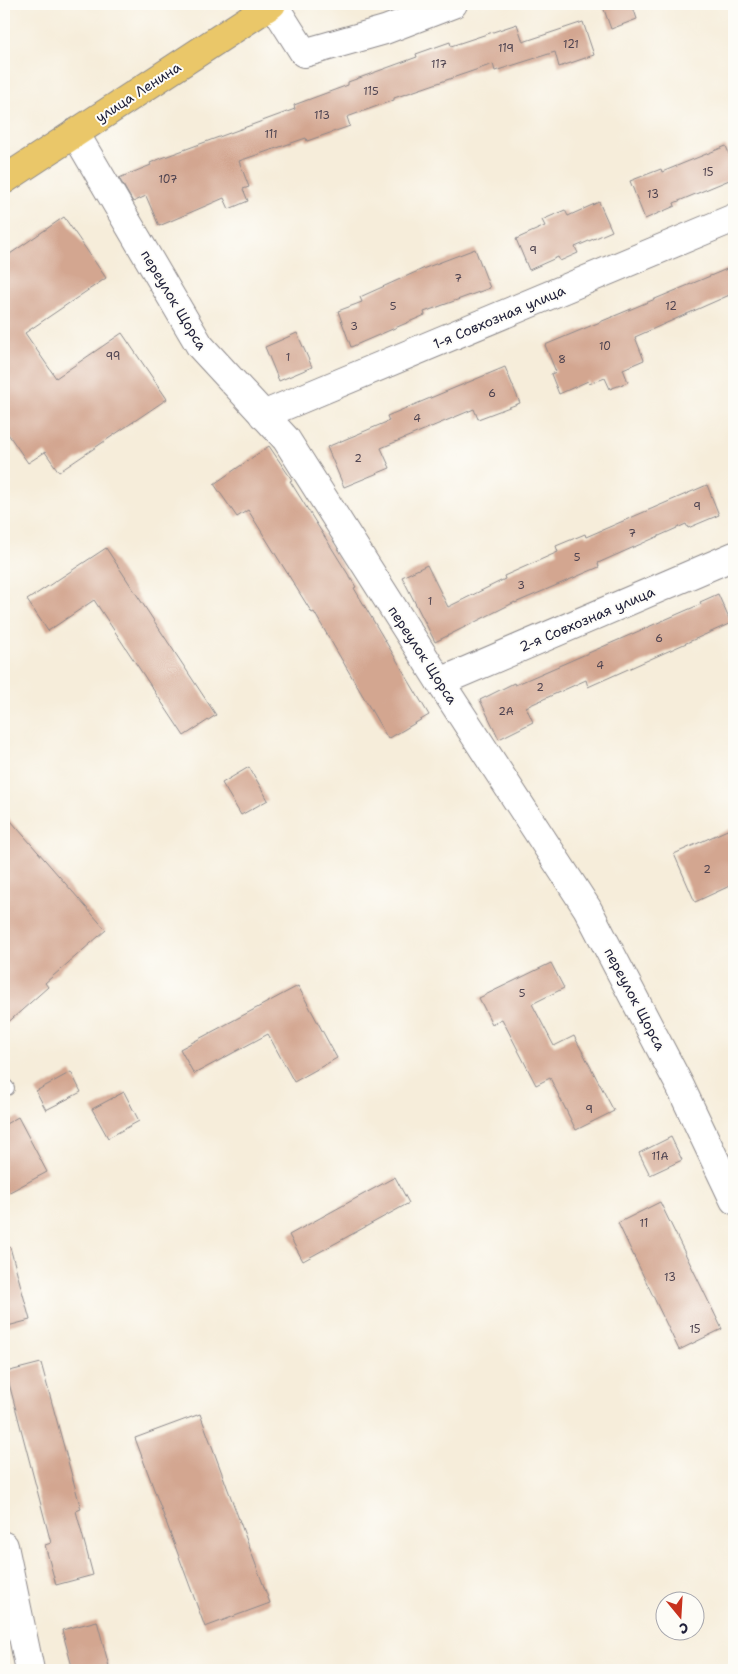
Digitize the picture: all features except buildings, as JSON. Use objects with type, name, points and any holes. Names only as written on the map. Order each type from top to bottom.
[{"type":"main road","name":"улица Ленина","points":[[4,180],[272,4]]},
{"type":"street","name":"улица Ленина","points":[[272,4],[304,53],[385,30],[452,4]]},
{"type":"street","name":"переулок Щорса","points":[[75,133],[200,346],[286,439],[440,682],[587,908],[680,1086],[734,1200]]},
{"type":"street","name":"1-я Совхозная улица","points":[[263,415],[734,218]]},
{"type":"street","name":"2-я Совхозная улица","points":[[440,682],[734,556]]},
{"type":"street","points":[[4,1546],[30,1670]]}]
